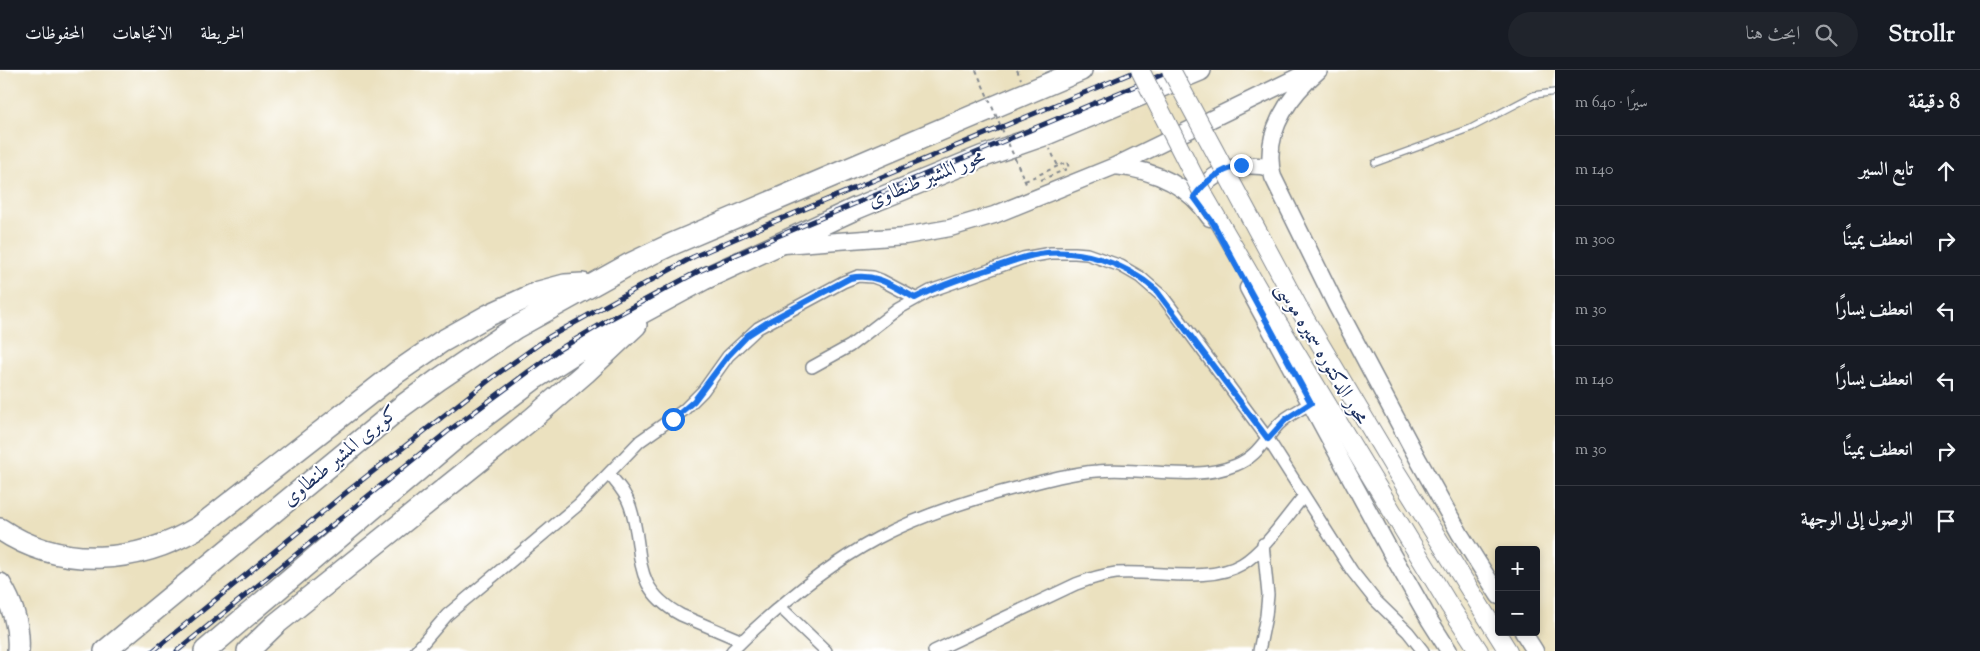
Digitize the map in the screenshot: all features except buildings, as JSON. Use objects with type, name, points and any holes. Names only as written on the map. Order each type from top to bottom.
[{"type":"highway","points":[[1034,89],[1043,70]]},
{"type":"highway","name":"محور المشير طنطاوى","points":[[591,284],[670,245],[1081,70]]},
{"type":"highway","name":"محور المشير طنطاوى","points":[[660,302],[774,246],[918,182],[1044,134],[1200,70]]},
{"type":"highway","points":[[0,529],[32,546],[78,557],[110,558],[126,556],[171,542],[199,527],[396,373],[442,342],[489,315],[539,292],[565,285],[591,284]]},
{"type":"highway","name":"كوبرى المشير طنطاوى","points":[[105,651],[401,407],[476,353],[591,284]]},
{"type":"highway","points":[[205,651],[494,408],[574,352],[660,302]]},
{"type":"highway","points":[[248,651],[276,624],[559,396],[660,302]]},
{"type":"highway","points":[[0,584],[15,617],[18,651]]},
{"type":"main road","name":"محور الدكتوره سميره موسى","points":[[1140,70],[1202,192],[1279,325],[1438,588],[1479,651]]},
{"type":"main road","name":"محور الدكتوره سميره موسى","points":[[1171,70],[1301,312],[1397,473],[1508,651]]},
{"type":"street","points":[[774,246],[883,239],[950,228],[1009,210],[1115,166],[1313,70]]},
{"type":"street","points":[[1319,70],[1296,91],[1283,111],[1274,133],[1271,168],[1276,185],[1336,305],[1419,461],[1460,534],[1496,591]]},
{"type":"street","points":[[1194,197],[1206,182],[1232,167],[1251,164],[1271,168]]},
{"type":"street","points":[[1115,166],[1130,167],[1158,175],[1194,197],[1213,223],[1389,549],[1430,621],[1450,651]]},
{"type":"street","points":[[812,367],[850,346],[915,298],[945,284],[1037,254],[1063,252],[1081,254],[1121,266],[1140,277],[1163,297],[1268,439],[1364,587],[1408,632],[1423,651]]},
{"type":"street","points":[[416,651],[447,615],[578,505],[640,441],[684,410],[703,391],[728,356],[748,335],[768,322],[858,276],[873,277],[915,298]]},
{"type":"street","points":[[732,651],[780,607],[838,563],[877,539],[920,519],[973,500],[1028,484],[1095,471],[1127,470],[1175,473],[1218,470],[1230,467],[1247,459],[1286,419],[1311,403]]},
{"type":"street","points":[[609,474],[620,488],[630,506],[640,567],[644,578],[656,596],[681,615],[742,641]]},
{"type":"street","points":[[934,651],[1088,579],[1118,573],[1214,574],[1242,564],[1263,544],[1304,496]]},
{"type":"street","points":[[1259,651],[1268,595],[1263,544]]},
{"type":"street","points":[[780,607],[826,651]]},
{"type":"street","points":[[1526,636],[1535,651]]},
{"type":"lane","points":[[1375,163],[1471,128],[1534,95],[1555,92]]},
{"type":"path","points":[[976,70],[1027,186]]},
{"type":"path","points":[[1044,134],[1058,166]]},
{"type":"path","points":[[1025,181],[1067,162],[1069,168],[1035,183]]},
{"type":"railway","points":[[153,651],[348,491],[493,377],[549,337],[693,257],[1139,70]]},
{"type":"railway","points":[[177,651],[447,432],[558,350],[610,319],[697,272],[778,236],[1173,70]]},
{"type":"route","points":[[673,419],[703,391],[717,369],[748,335],[768,322],[850,278],[858,276],[873,277],[915,298],[945,284],[1023,258],[1037,254],[1063,252],[1087,254],[1121,266],[1140,277],[1156,290],[1268,439],[1286,419],[1311,403],[1213,223],[1194,197],[1206,182],[1214,176],[1232,167],[1241,165]]}]
